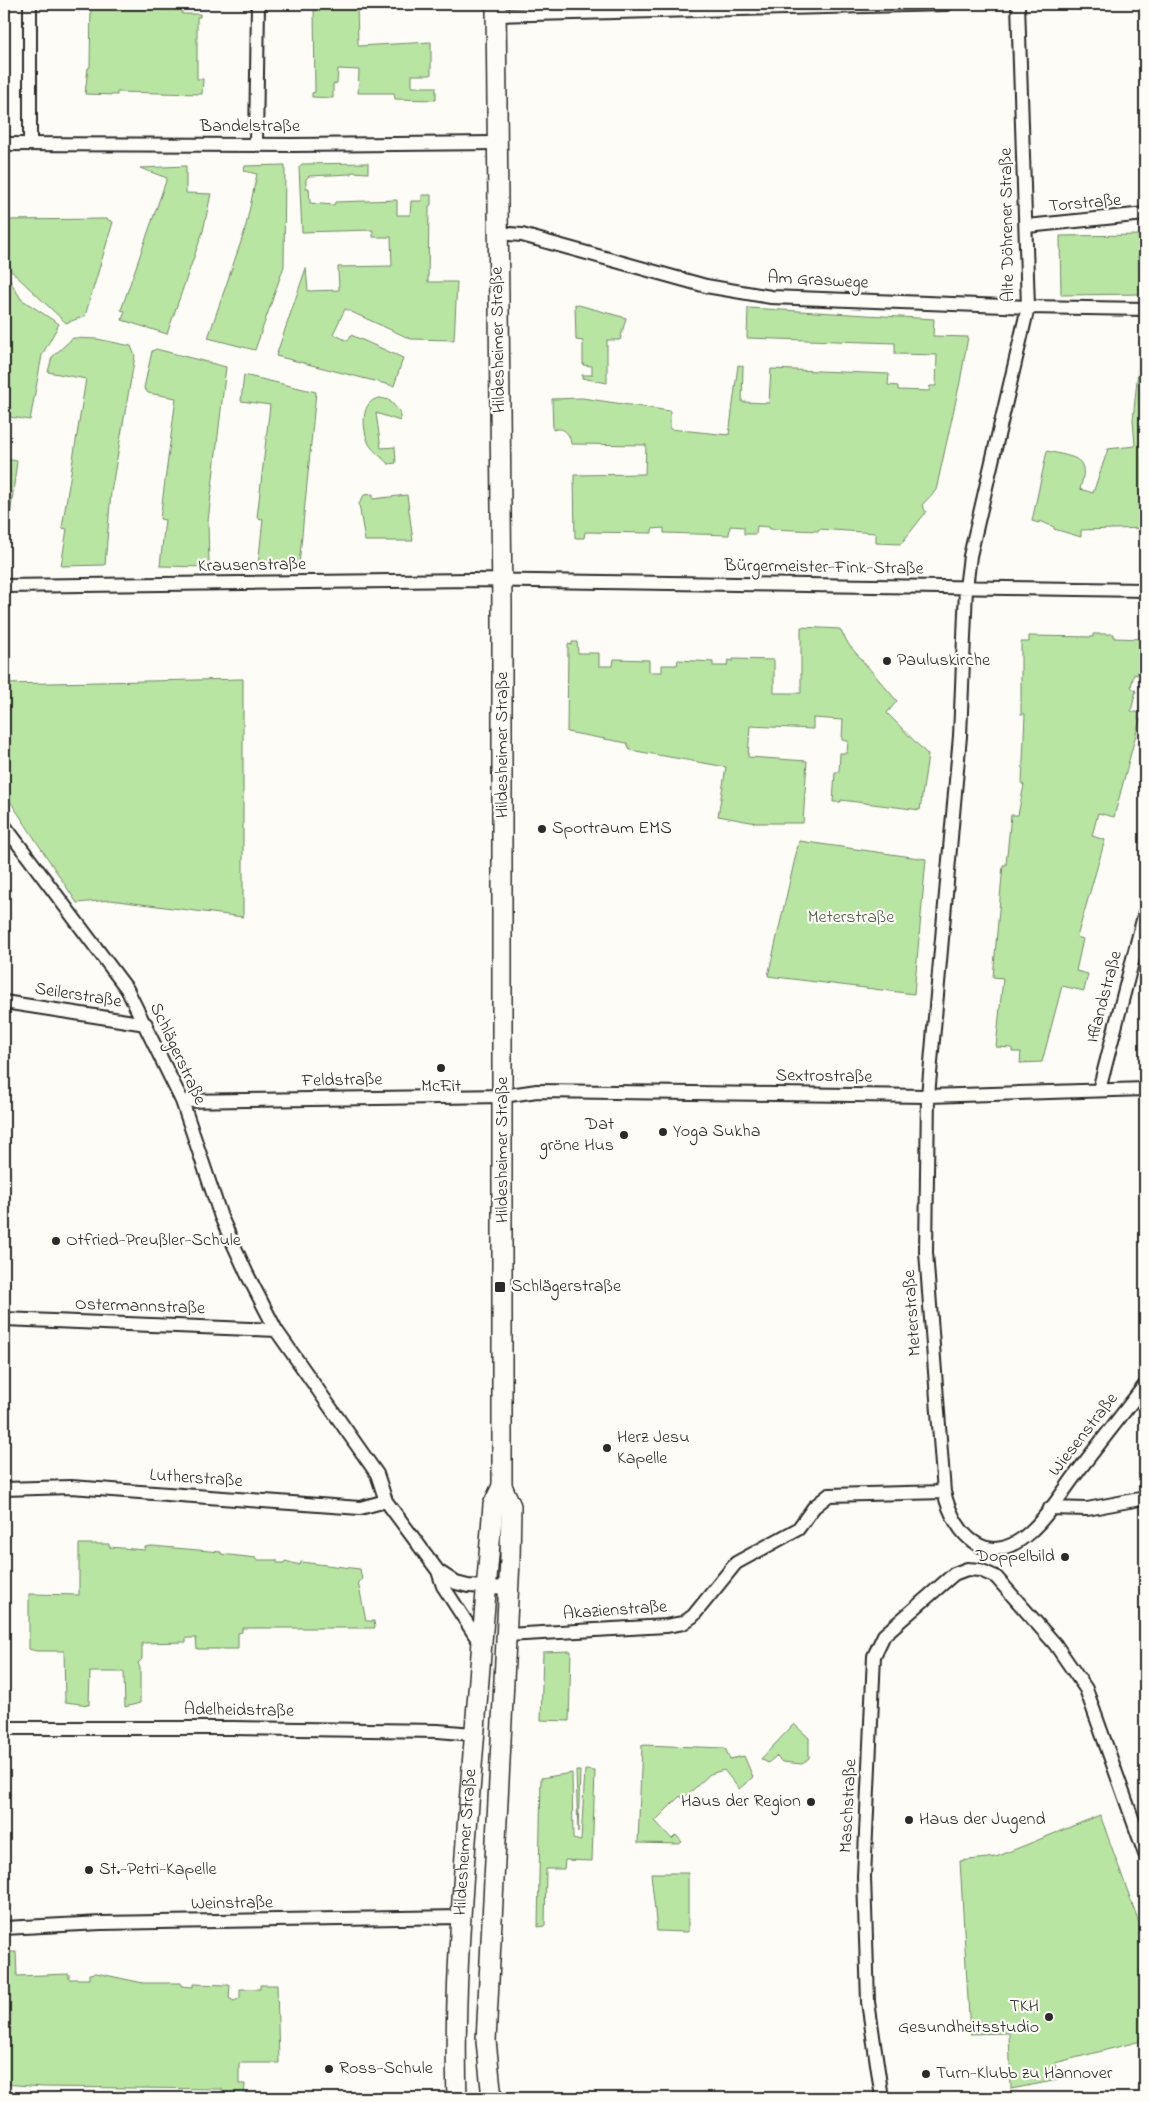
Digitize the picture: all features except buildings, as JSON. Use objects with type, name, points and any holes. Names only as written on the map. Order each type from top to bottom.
[{"type":"main road","name":"Hildesheimer Straße","points":[[492,2098],[486,2041],[507,1635],[511,1506],[502,1486],[502,582],[496,9]]},
{"type":"main road","name":"Hildesheimer Straße","points":[[457,2098],[455,2039],[473,1734],[493,1505],[502,1486]]},
{"type":"street","points":[[30,4],[30,143]]},
{"type":"street","points":[[256,144],[258,4]]},
{"type":"street","points":[[496,9],[947,4]]},
{"type":"street","name":"Alte Döhrener Straße","points":[[966,588],[970,556],[1028,308],[1027,226],[1018,4]]},
{"type":"street","name":"Bandelstraße","points":[[4,144],[497,143]]},
{"type":"street","name":"Torstraße","points":[[1027,226],[1145,214]]},
{"type":"street","name":"Am Graswege","points":[[497,233],[522,235],[737,293],[771,297],[1028,308],[1145,309]]},
{"type":"street","name":"Krausenstraße","points":[[4,586],[386,580],[502,582]]},
{"type":"street","name":"Bürgermeister-Fink-Straße","points":[[502,582],[1145,590]]},
{"type":"street","name":"Meterstraße","points":[[966,588],[960,736],[928,1096],[926,1252],[944,1492],[947,1503],[967,1538],[975,1544],[991,1550],[1001,1548],[1029,1533],[1050,1508]]},
{"type":"street","name":"Schlägerstraße","points":[[4,825],[127,989],[146,1024],[182,1101],[221,1217],[247,1274],[276,1330],[377,1474],[386,1501],[438,1572],[442,1586],[480,1643]]},
{"type":"street","name":"Ifflandstraße","points":[[1099,1090],[1145,912]]},
{"type":"street","name":"Seilerstraße","points":[[4,1002],[146,1024]]},
{"type":"street","name":"Sextrostraße","points":[[503,1096],[537,1091],[928,1096],[1145,1090]]},
{"type":"street","name":"Feldstraße","points":[[182,1101],[503,1096]]},
{"type":"street","name":"Ostermannstraße","points":[[4,1319],[276,1330]]},
{"type":"street","name":"Wiesenstraße","points":[[1050,1508],[1145,1385]]},
{"type":"street","name":"Lutherstraße","points":[[4,1488],[71,1487],[360,1508],[386,1501]]},
{"type":"street","name":"Akazienstraße","points":[[507,1635],[666,1626],[683,1623],[693,1616],[736,1563],[798,1529],[814,1507],[829,1495],[944,1492]]},
{"type":"street","points":[[1050,1508],[1087,1509],[1145,1498]]},
{"type":"street","name":"Maschstraße","points":[[882,2098],[868,2002],[864,1876],[874,1656],[884,1635],[954,1574],[967,1569],[980,1570],[996,1577],[1055,1644],[1086,1689],[1145,1854]]},
{"type":"street","name":"Schlägerstraße","points":[[438,1572],[456,1582],[485,1587]]},
{"type":"street","points":[[485,1587],[509,1588]]},
{"type":"street","name":"Adelheidstraße","points":[[4,1728],[233,1728],[438,1731],[473,1734]]},
{"type":"street","name":"Weinstraße","points":[[4,1928],[110,1923],[461,1917]]},
{"type":"green space","points":[[91,4],[182,4],[182,14],[200,14],[200,17],[197,17],[197,79],[203,79],[202,94],[117,92],[117,95],[85,94],[88,68],[90,67]]},
{"type":"green space","points":[[314,4],[357,4],[358,46],[431,42],[431,75],[412,75],[412,87],[436,87],[436,100],[395,99],[394,93],[358,93],[359,70],[338,69],[337,83],[333,84],[333,98],[312,97],[312,93],[315,92]]},
{"type":"green space","points":[[368,163],[368,173],[351,172],[351,174],[309,176],[306,179],[306,188],[309,188],[310,203],[334,205],[335,202],[397,200],[397,215],[410,215],[411,201],[422,201],[422,195],[431,195],[431,205],[429,206],[428,282],[457,282],[454,340],[411,339],[345,309],[333,334],[348,341],[351,335],[403,358],[394,386],[276,356],[306,268],[308,291],[339,290],[338,267],[392,266],[391,237],[373,237],[373,230],[302,232],[299,167],[302,164]]},
{"type":"green space","points":[[285,165],[284,266],[255,350],[208,338],[245,230],[257,174],[244,171],[245,166]]},
{"type":"green space","points":[[186,166],[186,193],[211,194],[203,231],[167,334],[122,320],[125,311],[121,310],[167,178],[140,168]]},
{"type":"green space","points":[[106,219],[113,222],[85,316],[66,323],[8,268],[4,260],[4,220]]},
{"type":"green space","points":[[1145,235],[1145,294],[1061,295],[1060,236]]},
{"type":"green space","points":[[4,271],[21,299],[59,324],[42,355],[30,420],[4,416]]},
{"type":"green space","points":[[575,304],[626,318],[620,340],[607,340],[607,383],[582,378],[582,375],[592,375],[592,366],[583,365],[583,341],[576,340]]},
{"type":"green space","points":[[748,308],[934,319],[933,336],[968,337],[936,490],[922,505],[926,512],[901,544],[876,543],[876,533],[819,529],[818,531],[770,529],[769,527],[757,526],[756,534],[744,534],[744,527],[730,526],[729,535],[664,533],[664,528],[652,529],[652,533],[585,532],[584,538],[575,538],[574,475],[645,474],[646,445],[571,444],[566,432],[560,429],[553,430],[552,399],[582,398],[670,411],[670,429],[729,435],[738,365],[743,366],[742,402],[769,403],[771,369],[889,374],[888,385],[898,386],[898,390],[929,391],[930,386],[936,386],[937,355],[895,354],[895,343],[747,338]]},
{"type":"green space","points":[[73,338],[97,339],[131,346],[135,356],[111,492],[105,565],[61,566],[67,529],[62,528],[86,379],[48,372],[52,357]]},
{"type":"green space","points":[[156,349],[226,367],[208,521],[209,567],[160,566],[165,520],[160,519],[176,398],[148,393],[144,388],[152,351]]},
{"type":"green space","points":[[1139,360],[1145,360],[1145,528],[1081,530],[1081,537],[1054,529],[1054,527],[1040,521],[1039,523],[1032,521],[1047,451],[1066,455],[1078,461],[1082,465],[1083,471],[1080,489],[1093,493],[1108,449],[1135,446],[1133,420]]},
{"type":"green space","points":[[244,375],[316,392],[299,565],[258,566],[263,519],[257,518],[270,405],[241,401]]},
{"type":"green space","points":[[380,398],[389,400],[400,412],[400,421],[376,413],[381,448],[395,447],[396,463],[388,464],[371,447],[365,431],[364,416],[366,409],[373,400]]},
{"type":"green space","points":[[4,459],[17,461],[8,533],[4,532]]},
{"type":"green space","points":[[373,494],[373,499],[407,495],[413,541],[365,541],[359,504],[364,495]]},
{"type":"green space","points":[[801,627],[840,629],[849,645],[897,701],[887,713],[928,755],[920,810],[841,800],[841,802],[833,802],[835,772],[839,772],[840,753],[847,753],[848,741],[842,740],[843,720],[813,718],[813,729],[750,726],[748,757],[807,761],[803,823],[756,823],[718,816],[726,767],[630,750],[627,743],[567,732],[568,644],[572,645],[572,642],[577,642],[578,653],[599,653],[599,666],[613,666],[614,659],[649,660],[649,672],[662,672],[662,665],[677,665],[678,660],[713,662],[713,666],[727,666],[728,660],[733,661],[733,659],[774,660],[774,693],[801,693]]},
{"type":"green space","points":[[1093,634],[1114,634],[1114,638],[1145,639],[1145,662],[1141,661],[1137,675],[1134,674],[1131,687],[1136,691],[1131,711],[1139,713],[1138,719],[1140,719],[1114,817],[1098,813],[1092,836],[1105,840],[1077,937],[1083,939],[1076,971],[1088,974],[1084,991],[1062,986],[1042,1062],[1020,1063],[1021,1052],[1012,1052],[1012,1048],[996,1047],[1003,978],[993,977],[1003,865],[1006,865],[1011,815],[1018,815],[1024,785],[1022,784],[1025,714],[1021,714],[1021,642],[1029,642],[1029,636],[1093,637]]},
{"type":"green space","points":[[243,679],[243,917],[110,900],[77,903],[4,792],[4,684]]},
{"type":"green space","name":"Meterstraße","points":[[799,841],[926,859],[914,994],[768,976]]},
{"type":"green space","points":[[79,1544],[109,1544],[109,1547],[145,1550],[145,1547],[152,1546],[221,1552],[221,1554],[256,1558],[256,1560],[277,1560],[277,1563],[284,1563],[285,1561],[300,1565],[301,1562],[360,1569],[362,1580],[358,1582],[366,1621],[374,1621],[375,1628],[242,1628],[242,1632],[238,1633],[238,1649],[197,1649],[196,1638],[186,1638],[186,1642],[142,1643],[142,1659],[138,1663],[140,1668],[140,1703],[125,1707],[124,1672],[90,1672],[89,1705],[65,1702],[64,1651],[36,1651],[29,1649],[29,1594],[79,1595]]},
{"type":"green space","points":[[571,1651],[569,1721],[541,1720],[543,1652]]},
{"type":"green space","points":[[794,1724],[809,1738],[809,1758],[802,1764],[782,1762],[776,1756],[768,1763],[761,1759]]},
{"type":"green space","points":[[642,1745],[725,1748],[730,1759],[744,1756],[753,1777],[739,1789],[724,1770],[710,1774],[683,1799],[680,1796],[655,1821],[672,1839],[676,1835],[682,1842],[679,1844],[638,1843]]},
{"type":"green space","points":[[585,1770],[595,1771],[592,1861],[565,1860],[564,1869],[546,1869],[545,1926],[538,1927],[541,1778],[572,1773],[573,1839],[581,1841]]},
{"type":"green space","points":[[576,1771],[580,1771],[578,1833]]},
{"type":"green space","points":[[1100,1815],[1145,1939],[1145,2040],[1055,2063],[1058,2080],[1011,2089],[1009,2033],[970,2034],[960,1861],[996,1857]]},
{"type":"green space","points":[[651,1873],[688,1873],[688,1932],[657,1931]]},
{"type":"green space","points":[[4,1952],[16,1952],[17,1976],[69,1974],[69,1979],[89,1979],[89,1974],[96,1973],[143,1983],[181,1983],[181,1986],[193,1987],[193,1984],[230,1985],[229,1998],[234,2001],[240,1998],[240,1989],[260,1989],[260,1985],[277,1985],[279,2063],[239,2063],[239,2084],[245,2084],[244,2098],[222,2096],[222,2089],[43,2087],[4,2084]]},
{"type":"place","name":"Pauluskirche","points":[[887,661]]},
{"type":"place","name":"Sportraum EMS","points":[[542,829]]},
{"type":"place","name":"McFit","points":[[441,1068]]},
{"type":"place","name":"Yoga Sukha","points":[[663,1132]]},
{"type":"place","name":"Dat gröne Hus","points":[[624,1135]]},
{"type":"place","name":"Otfried-Preußler-Schule","points":[[56,1241]]},
{"type":"place","name":"Schlägerstraße","points":[[500,1287]]},
{"type":"place","name":"Herz Jesu Kapelle","points":[[607,1448]]},
{"type":"place","name":"Doppelbild","points":[[1065,1557]]},
{"type":"place","name":"Haus der Region","points":[[811,1802]]},
{"type":"place","name":"Haus der Jugend","points":[[909,1820]]},
{"type":"place","name":"St.-Petri-Kapelle","points":[[89,1870]]},
{"type":"place","name":"TKH Gesundheitsstudio","points":[[1049,2017]]},
{"type":"place","name":"Ross-Schule","points":[[329,2069]]},
{"type":"place","name":"Turn-Klubb zu Hannover","points":[[926,2074]]}]
